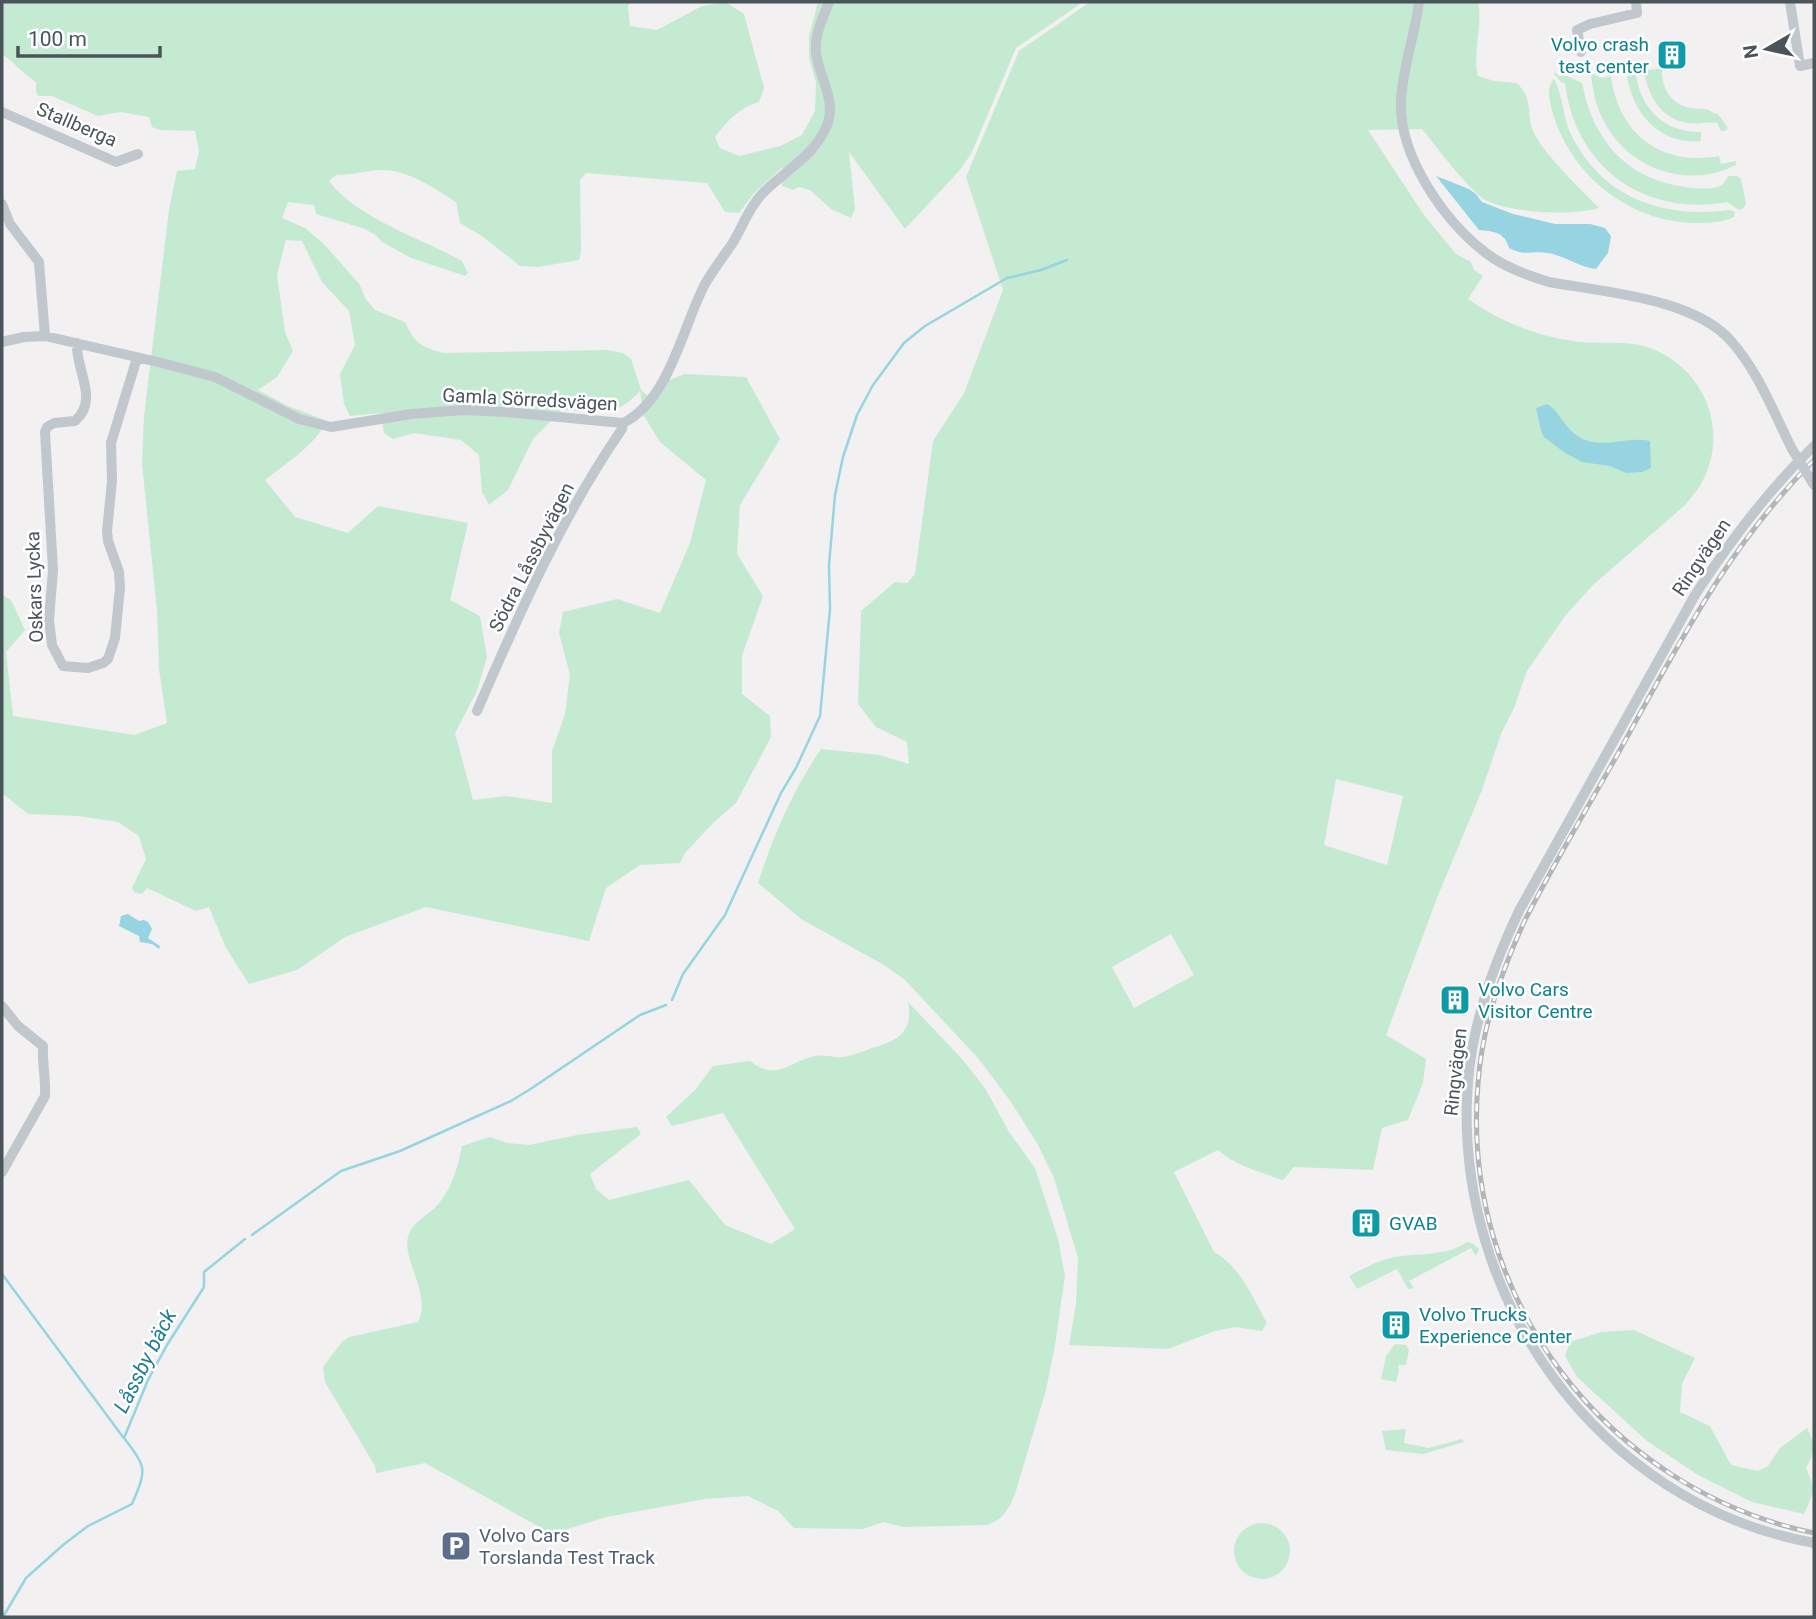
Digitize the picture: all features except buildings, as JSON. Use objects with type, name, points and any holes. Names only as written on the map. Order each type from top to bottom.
[{"type":"street","name":"Gamla Sörredsvägen","points":[[2,342],[45,336],[215,377],[299,419],[331,428],[411,414],[464,410],[505,411],[623,423],[636,414],[663,381],[705,285],[755,202],[807,154],[819,141],[826,127],[830,114],[829,101],[816,51],[820,24],[829,2]]},
{"type":"street","points":[[1419,2],[1402,82],[1403,128],[1412,158],[1422,177],[1458,226],[1487,254],[1532,277],[1669,305],[1694,314],[1716,328],[1729,338],[1749,366],[1814,485]]},
{"type":"street","points":[[1581,52],[1577,30],[1590,24],[1637,13],[1636,2]]},
{"type":"street","points":[[1790,2],[1800,66],[1814,64]]},
{"type":"street","name":"Stallberga","points":[[2,112],[116,162],[138,155]]},
{"type":"street","points":[[2,204],[16,233],[39,262],[45,336]]},
{"type":"street","name":"Oskars Lycka","points":[[77,343],[86,392],[84,409],[75,421],[54,423],[47,427],[45,432],[53,570],[50,631],[56,656],[60,663],[69,668],[88,668],[103,663],[108,659],[115,638],[120,588],[119,572],[107,531],[112,481],[111,443],[137,358]]},
{"type":"street","name":"Södra Låssbyvägen","points":[[477,711],[522,609],[595,468],[622,429],[623,423]]},
{"type":"street","name":"Ringvägen","points":[[1814,446],[1776,485],[1738,531],[1695,595],[1520,909],[1500,952],[1481,1009],[1470,1062],[1467,1109],[1471,1184],[1489,1258],[1510,1308],[1531,1345],[1562,1389],[1592,1423],[1626,1454],[1682,1493],[1750,1525],[1814,1543]]},
{"type":"street","points":[[2,1006],[18,1026],[43,1046],[45,1090],[45,1096],[2,1172]]},
{"type":"green space","points":[[2,2],[630,2],[630,26],[657,30],[702,6],[725,2],[744,14],[764,88],[759,102],[734,115],[715,137],[720,148],[739,156],[780,146],[802,135],[815,111],[816,82],[809,58],[809,36],[818,2],[1083,2],[1016,48],[971,154],[959,171],[905,229],[849,152],[855,209],[851,218],[831,209],[810,190],[799,187],[793,190],[782,186],[783,167],[755,192],[739,213],[725,212],[707,183],[586,173],[580,180],[579,260],[538,267],[520,266],[482,236],[460,223],[456,202],[410,176],[380,170],[336,175],[329,181],[341,194],[373,217],[462,261],[468,273],[465,276],[411,258],[365,229],[316,214],[314,205],[288,202],[282,218],[305,228],[323,243],[360,285],[365,298],[375,310],[405,322],[416,340],[429,348],[443,353],[607,350],[623,353],[631,359],[641,390],[654,401],[669,380],[685,374],[746,377],[780,439],[740,505],[737,554],[763,596],[742,656],[742,694],[770,716],[771,737],[736,803],[685,853],[680,863],[640,865],[606,888],[589,941],[426,907],[345,937],[297,970],[249,984],[226,948],[209,907],[196,911],[147,888],[142,894],[135,893],[132,888],[146,859],[139,836],[118,822],[78,816],[28,814],[2,793],[2,595],[11,600],[25,630],[6,652],[13,716],[134,735],[167,723],[159,669],[157,611],[142,463],[144,416],[169,210],[177,171],[195,169],[199,151],[195,131],[160,130],[152,127],[149,117],[120,112],[98,116],[52,96],[38,96],[36,82],[2,54]],"holes":[[[286,240],[302,241],[322,282],[349,311],[355,345],[340,374],[344,404],[350,416],[381,413],[384,433],[393,439],[414,433],[461,440],[479,455],[482,492],[489,505],[508,490],[533,439],[562,410],[595,412],[614,409],[631,400],[640,391],[643,414],[660,442],[706,480],[690,543],[660,613],[617,599],[563,612],[559,633],[570,675],[565,714],[552,751],[552,803],[506,796],[473,800],[455,733],[477,691],[487,657],[480,616],[450,600],[468,523],[378,506],[348,533],[295,517],[265,480],[307,446],[327,421],[288,406],[258,390],[277,377],[293,351],[285,332],[277,275]]]},
{"type":"green space","points":[[1090,2],[1478,2],[1478,76],[1517,83],[1526,96],[1531,126],[1539,142],[1599,208],[1558,212],[1527,211],[1498,205],[1480,197],[1472,189],[1422,129],[1368,130],[1424,215],[1456,254],[1471,262],[1474,270],[1483,276],[1468,299],[1507,322],[1536,333],[1582,342],[1633,344],[1669,357],[1685,370],[1697,385],[1712,421],[1710,461],[1694,494],[1684,506],[1593,585],[1565,616],[1527,671],[1386,1035],[1426,1059],[1423,1083],[1408,1120],[1382,1128],[1373,1170],[1294,1167],[1283,1180],[1240,1164],[1218,1150],[1174,1172],[1214,1252],[1239,1274],[1267,1323],[1262,1331],[1235,1327],[1215,1331],[1168,1349],[1069,1345],[1076,1304],[1078,1258],[1054,1178],[1037,1143],[1011,1102],[978,1058],[904,979],[801,919],[758,883],[785,814],[821,749],[880,755],[909,764],[907,742],[876,727],[858,704],[861,611],[895,582],[907,583],[915,574],[933,441],[964,393],[1003,290],[966,177],[1019,51]],"holes":[[[1336,779],[1403,796],[1387,865],[1324,845]],[[1171,934],[1194,975],[1134,1008],[1112,967]]]},
{"type":"green space","points":[[1662,68],[1663,82],[1672,99],[1683,106],[1706,109],[1718,114],[1728,128],[1721,131],[1717,123],[1679,121],[1663,111],[1649,89],[1644,71]]},
{"type":"green space","points":[[1555,72],[1559,76],[1567,76],[1582,83],[1594,122],[1604,139],[1629,166],[1664,183],[1694,188],[1715,188],[1723,184],[1729,176],[1737,176],[1741,179],[1746,203],[1744,208],[1739,210],[1727,202],[1697,205],[1668,202],[1642,193],[1619,180],[1599,162],[1583,139],[1571,113],[1565,83],[1562,83]]},
{"type":"green space","points":[[1593,74],[1602,78],[1611,76],[1615,97],[1623,115],[1633,130],[1646,142],[1679,156],[1719,156],[1721,164],[1736,161],[1736,165],[1696,175],[1676,174],[1639,160],[1623,148],[1610,132],[1593,91]]},
{"type":"green space","points":[[1636,74],[1649,108],[1666,123],[1688,131],[1701,132],[1701,141],[1673,138],[1651,124],[1635,103],[1630,90],[1627,76]]},
{"type":"green space","points":[[1554,79],[1569,130],[1597,172],[1615,187],[1657,206],[1680,211],[1730,210],[1735,212],[1734,217],[1708,223],[1668,220],[1625,204],[1606,191],[1588,175],[1562,136],[1549,96]]},
{"type":"green space","points":[[908,1002],[963,1060],[985,1088],[1009,1132],[1035,1168],[1058,1239],[1065,1276],[1046,1390],[1015,1494],[1001,1517],[987,1525],[903,1527],[883,1522],[863,1529],[794,1528],[778,1511],[748,1496],[705,1499],[606,1517],[552,1534],[425,1463],[376,1473],[375,1466],[325,1382],[323,1367],[349,1337],[418,1322],[422,1301],[409,1256],[408,1237],[417,1222],[445,1196],[462,1146],[490,1137],[508,1143],[529,1145],[637,1127],[641,1134],[590,1174],[596,1189],[609,1200],[689,1180],[725,1225],[771,1244],[795,1229],[723,1113],[672,1126],[666,1117],[695,1090],[713,1066],[750,1061],[759,1067],[775,1070],[815,1056],[846,1056],[887,1043],[905,1029],[909,1013]]},
{"type":"green space","points":[[1467,1242],[1479,1249],[1476,1256],[1471,1248],[1409,1281],[1414,1288],[1408,1289],[1397,1269],[1357,1289],[1349,1276],[1390,1258],[1439,1253]]},
{"type":"green space","points":[[1634,1330],[1695,1358],[1682,1384],[1680,1412],[1710,1426],[1731,1465],[1758,1471],[1768,1466],[1780,1448],[1807,1428],[1813,1444],[1813,1453],[1806,1468],[1812,1491],[1804,1514],[1752,1502],[1698,1475],[1647,1441],[1577,1377],[1565,1356],[1570,1342],[1601,1332]]},
{"type":"green space","points":[[1395,1344],[1406,1345],[1409,1350],[1406,1365],[1398,1365],[1396,1382],[1381,1379],[1386,1356]]},
{"type":"green space","points":[[1406,1429],[1404,1443],[1429,1448],[1462,1439],[1464,1442],[1423,1454],[1386,1450],[1382,1431]]},
{"type":"green space","points":[[1256,1523],[1268,1523],[1278,1527],[1286,1535],[1290,1551],[1286,1567],[1278,1575],[1268,1579],[1256,1579],[1246,1575],[1238,1567],[1234,1557],[1234,1545],[1238,1535],[1246,1527]]},
{"type":"water","points":[[1436,176],[1469,189],[1482,202],[1513,214],[1555,224],[1590,224],[1605,228],[1611,236],[1608,253],[1596,269],[1554,254],[1525,253],[1509,248],[1501,236],[1479,230]]},
{"type":"water","points":[[1547,404],[1573,433],[1588,441],[1650,441],[1651,468],[1642,472],[1626,473],[1610,466],[1582,462],[1565,453],[1544,437],[1541,431],[1536,408]]},
{"type":"water","points":[[128,914],[139,921],[148,922],[152,929],[148,938],[160,946],[159,949],[152,944],[140,942],[139,936],[119,926],[121,916]]},
{"type":"waterway","points":[[672,1000],[683,974],[725,915],[820,716],[830,609],[829,565],[835,495],[843,457],[857,415],[873,385],[904,343],[925,326],[1007,278],[1041,270],[1067,260]]},
{"type":"waterway","points":[[252,1235],[341,1171],[400,1151],[511,1101],[640,1015],[666,1005]]},
{"type":"waterway","name":"Låssby bäck","points":[[3,1617],[26,1578],[63,1545],[88,1526],[132,1504],[142,1469],[137,1456],[124,1438],[148,1380],[204,1287],[204,1272],[245,1239]]},
{"type":"waterway","points":[[2,1274],[123,1437]]},
{"type":"railway","points":[[1814,460],[1756,527],[1706,598],[1535,900],[1500,980],[1488,1021],[1478,1084],[1479,1163],[1494,1238],[1522,1308],[1561,1372],[1612,1428],[1671,1474],[1739,1510],[1814,1533]]},
{"type":"place","name":"Volvo crash test center","points":[[1672,55]]},
{"type":"place","name":"Volvo Cars Visitor Centre","points":[[1455,1000]]},
{"type":"place","name":"GVAB","points":[[1366,1223]]},
{"type":"place","name":"Volvo Trucks Experience Center","points":[[1396,1325]]},
{"type":"place","name":"Volvo Cars Torslanda Test Track","points":[[456,1546]]}]
